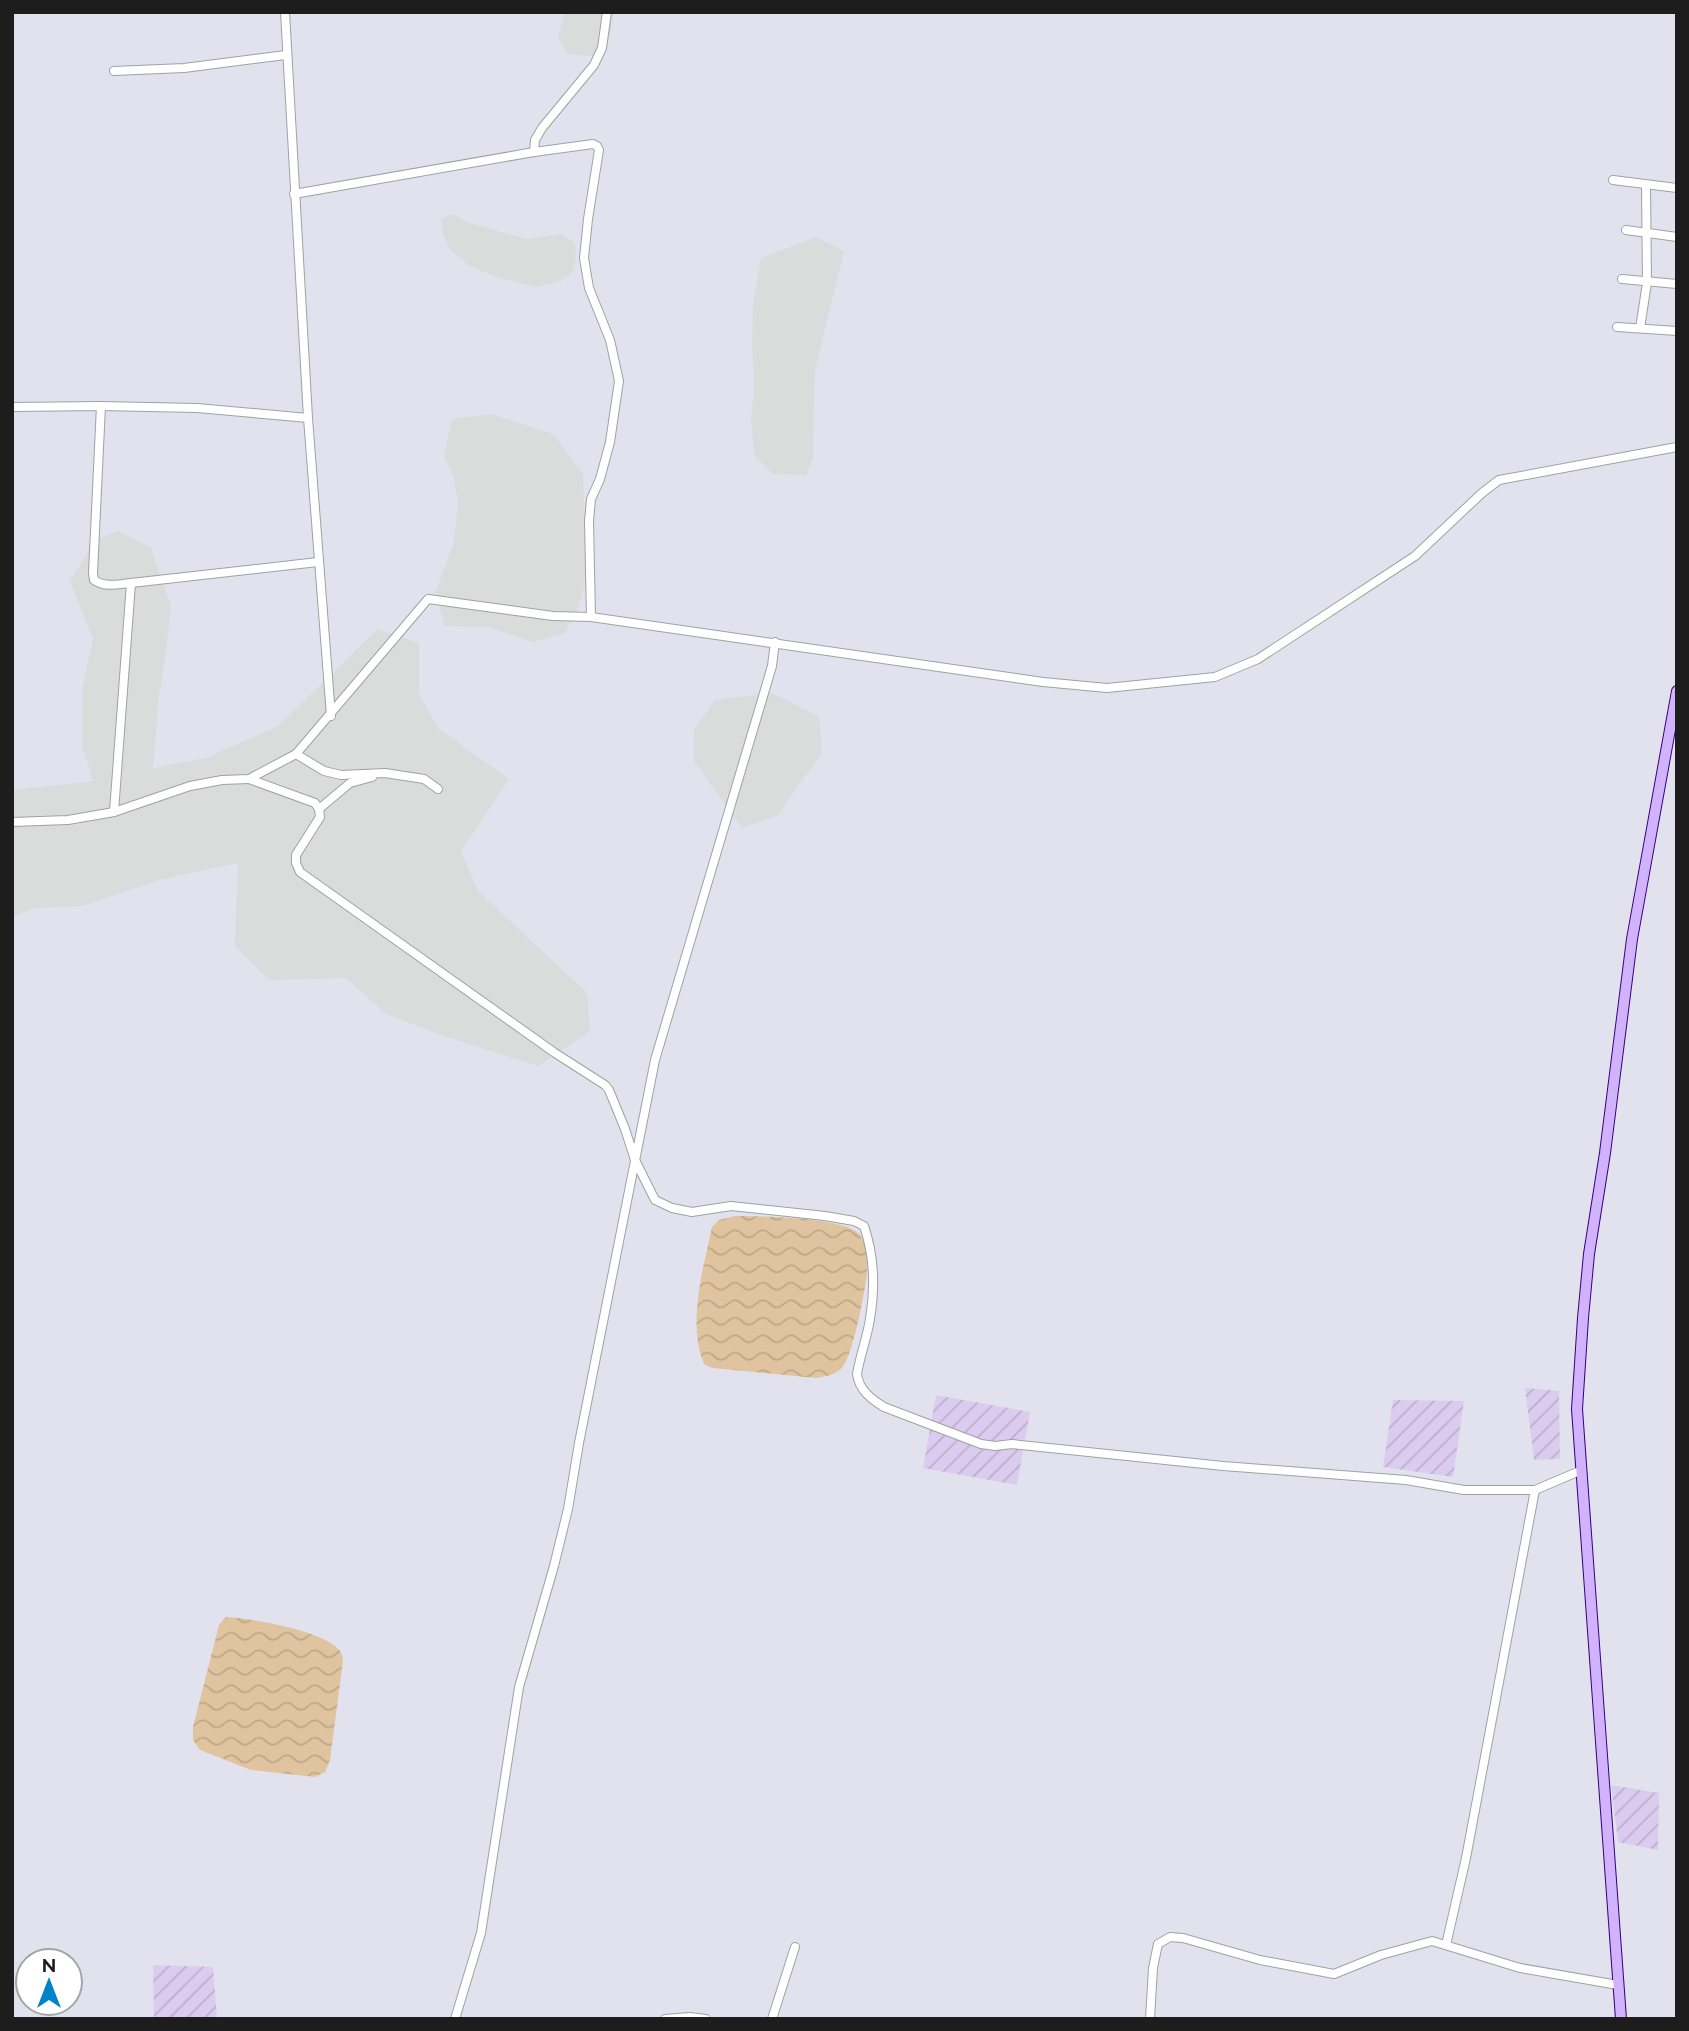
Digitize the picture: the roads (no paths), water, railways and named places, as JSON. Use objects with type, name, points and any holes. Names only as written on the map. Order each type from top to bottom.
[{"type":"street","points":[[285,12],[308,418],[331,716]]},
{"type":"street","points":[[534,152],[535,141],[542,128],[594,65],[602,48],[607,12]]},
{"type":"street","points":[[114,71],[184,68],[286,55]]},
{"type":"street","points":[[295,194],[534,152],[593,144],[597,146],[599,150],[584,258],[589,288],[610,340],[620,381],[610,442],[600,479],[591,499],[591,617]]},
{"type":"street","points":[[1613,180],[1677,188]]},
{"type":"street","points":[[1640,328],[1647,283],[1646,185]]},
{"type":"street","points":[[1626,230],[1677,237]]},
{"type":"street","points":[[1622,279],[1677,284]]},
{"type":"street","points":[[1617,327],[1677,331]]},
{"type":"street","points":[[101,406],[93,573],[94,580],[99,584],[131,583],[318,562]]},
{"type":"street","points":[[12,407],[197,408],[308,418]]},
{"type":"street","points":[[249,779],[296,754],[428,599],[553,616],[591,617],[1043,682],[1107,688],[1215,677],[1258,660],[1415,556],[1499,480],[1677,447]]},
{"type":"street","points":[[114,812],[131,583]]},
{"type":"street","points":[[455,2019],[481,1933],[519,1687],[568,1509],[655,1060],[772,666],[775,642]]},
{"type":"street","points":[[1621,2019],[1577,1409],[1589,1254],[1605,1153],[1632,939],[1677,691]]},
{"type":"street","points":[[296,754],[324,771],[341,775],[386,774],[424,779],[439,789]]},
{"type":"street","points":[[319,809],[350,783],[386,774]]},
{"type":"street","points":[[424,779],[435,775]]},
{"type":"street","points":[[12,822],[68,820],[114,812],[190,786],[222,780],[249,779],[315,803],[320,817],[296,855],[300,872],[534,1039],[605,1085],[625,1129],[635,1160],[655,1200],[672,1208],[692,1212],[731,1206],[825,1216],[854,1221],[864,1226],[872,1260],[872,1293],[870,1319],[856,1374],[857,1380],[870,1399],[905,1416],[988,1446],[1012,1444],[1223,1466],[1406,1480],[1464,1490],[1535,1490],[1582,1470]]},
{"type":"street","points":[[1446,1945],[1466,1858],[1535,1490]]},
{"type":"street","points":[[1150,2019],[1153,1968],[1158,1944],[1170,1937],[1183,1938],[1260,1960],[1334,1974],[1381,1955],[1432,1941],[1520,1968],[1618,1985]]},
{"type":"street","points":[[772,2019],[795,1947]]},
{"type":"street","points":[[665,2019],[706,2019]]},
{"type":"water","points":[[735,1216],[821,1221],[839,1224],[860,1235],[866,1253],[866,1281],[852,1347],[844,1365],[838,1371],[816,1378],[712,1368],[704,1364],[697,1331],[698,1296],[712,1227],[719,1220]]},
{"type":"water","points":[[226,1617],[269,1623],[304,1632],[320,1637],[341,1652],[343,1661],[330,1760],[325,1772],[315,1777],[251,1770],[200,1750],[193,1740],[193,1727],[219,1625]]}]
